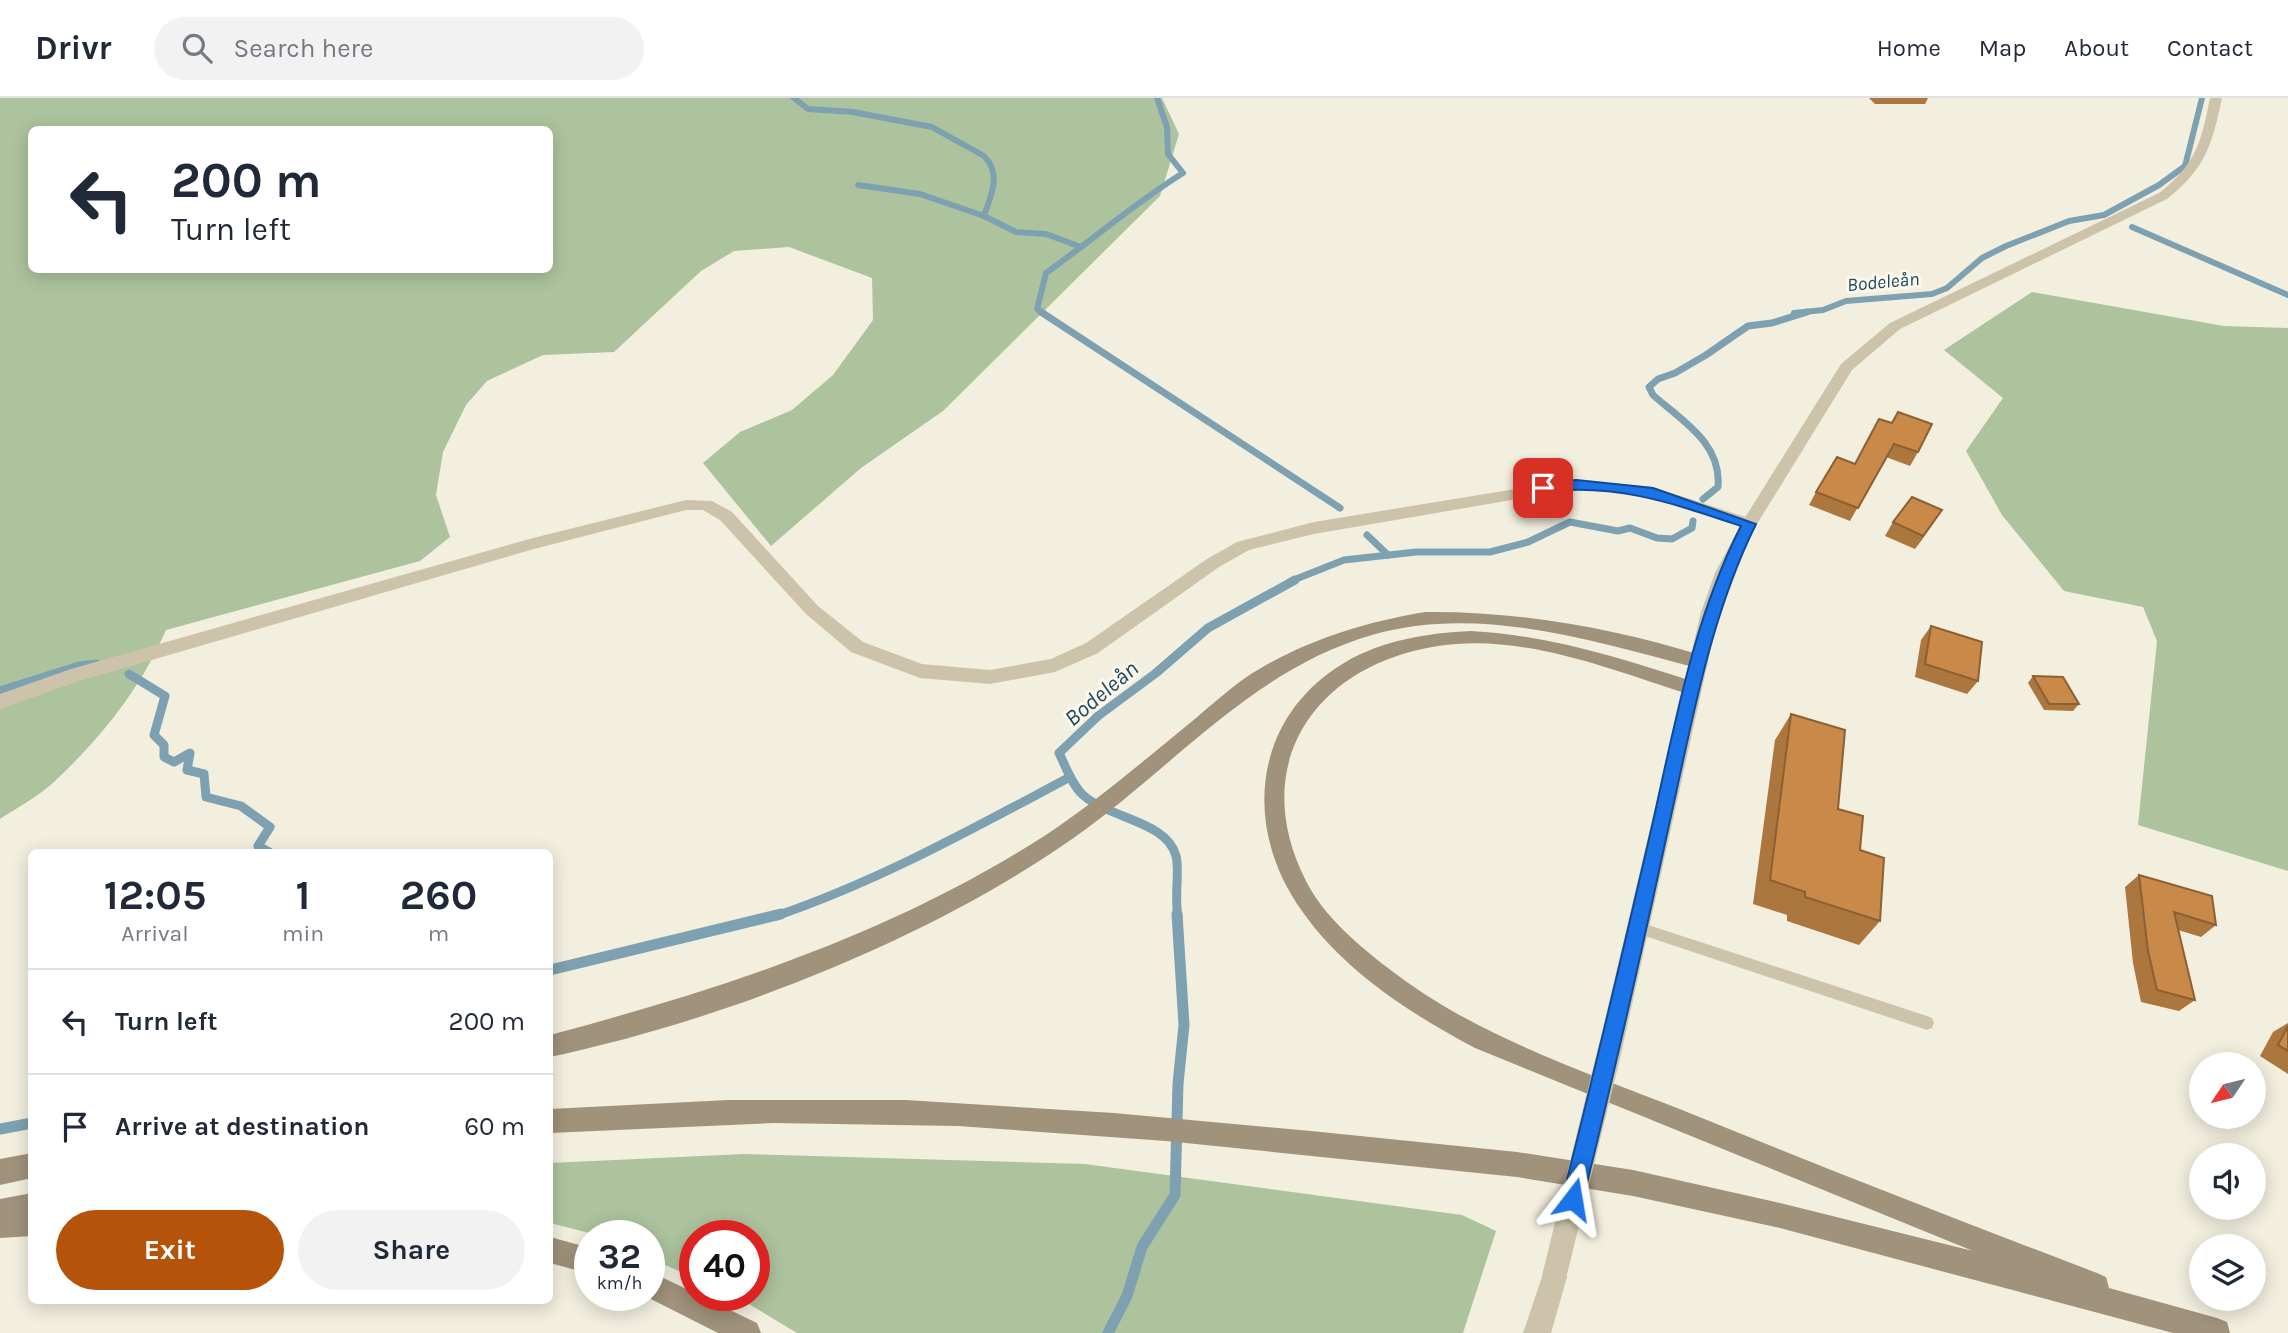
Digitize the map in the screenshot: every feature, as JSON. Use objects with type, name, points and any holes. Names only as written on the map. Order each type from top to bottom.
[{"type":"main road","points":[[553,1044],[728,994],[883,935],[980,886],[1072,828],[1265,674],[1316,646],[1373,626],[1446,616],[1528,622],[1698,661]]},
{"type":"main road","points":[[1691,688],[1591,657],[1510,641],[1445,639],[1382,653],[1342,674],[1319,691],[1304,708],[1284,741],[1275,768],[1270,803],[1285,860],[1300,890],[1325,924],[1358,957],[1397,989],[1483,1038],[1811,1176],[2218,1333]]},
{"type":"main road","points":[[553,1121],[824,1111],[927,1113],[1130,1125],[1542,1169],[1630,1183],[2003,1270],[2218,1333]]},
{"type":"main road","points":[[0,1172],[28,1166]]},
{"type":"main road","points":[[0,1212],[28,1207]]},
{"type":"main road","points":[[0,1225],[28,1223]]},
{"type":"main road","points":[[553,1251],[574,1257]]},
{"type":"main road","points":[[665,1292],[747,1333]]},
{"type":"street","points":[[1536,1333],[1554,1277],[1611,1045],[1698,661],[1724,573],[1749,524],[1846,368],[1895,326],[2164,196],[2189,177],[2203,156],[2216,98]]},
{"type":"street","points":[[0,702],[71,676],[533,544],[686,505],[706,505],[726,516],[813,610],[857,647],[920,671],[990,677],[1055,665],[1092,648],[1213,563],[1243,546],[1314,528],[1576,484],[1653,492],[1749,524]]},
{"type":"lane","points":[[1636,927],[1927,1023]]},
{"type":"green space","points":[[0,98],[1162,98],[1179,134],[1160,196],[943,411],[861,468],[771,546],[703,463],[740,432],[792,410],[833,375],[873,320],[872,278],[789,247],[734,251],[701,271],[614,352],[543,355],[487,381],[466,405],[443,452],[436,495],[450,537],[420,561],[166,630],[145,672],[104,730],[71,765],[35,797],[0,819]]},
{"type":"green space","points":[[2032,292],[2224,326],[2288,328],[2288,871],[2138,825],[2157,641],[2143,607],[2064,591],[2002,515],[1966,451],[2003,398],[1944,350]]},
{"type":"green space","points":[[744,1154],[1085,1164],[1462,1215],[1496,1231],[1463,1333],[797,1333],[761,1311],[770,1311],[770,1220],[679,1220],[679,1271],[665,1265],[665,1220],[574,1220],[574,1229],[553,1224],[553,1163]]},
{"type":"building","points":[[1898,412],[1932,424],[1918,452],[1894,444],[1858,508],[1816,492],[1837,457],[1855,464],[1879,419],[1892,423]]},
{"type":"building","points":[[1912,497],[1942,510],[1923,536],[1893,522]]},
{"type":"building","points":[[1931,626],[1982,642],[1978,681],[1925,664]]},
{"type":"building","points":[[2033,676],[2063,677],[2079,704],[2049,704]]},
{"type":"building","points":[[1791,714],[1845,730],[1838,809],[1863,816],[1860,850],[1884,858],[1880,921],[1805,897],[1805,892],[1770,880]]},
{"type":"building","points":[[2139,875],[2212,896],[2216,925],[2174,912],[2195,1000],[2157,990],[2148,951]]},
{"type":"building","points":[[2288,1026],[2288,1051],[2278,1045]]},
{"type":"waterway","points":[[794,98],[808,109],[853,112],[932,127],[984,156],[993,170],[994,177],[984,216]]},
{"type":"waterway","points":[[1081,247],[1183,173],[1168,154],[1167,127],[1157,98]]},
{"type":"waterway","name":"Bodeleån","points":[[1794,313],[1823,310],[1846,301],[1932,294],[1947,288],[1982,258],[2006,246],[2069,221],[2104,215],[2159,185],[2185,166],[2202,98]]},
{"type":"waterway","points":[[858,185],[920,194],[984,216]]},
{"type":"waterway","points":[[984,216],[1016,232],[1046,234],[1081,247]]},
{"type":"waterway","points":[[2132,227],[2288,295]]},
{"type":"waterway","points":[[1044,313],[1037,309],[1046,273],[1081,247]]},
{"type":"waterway","points":[[1041,312],[1340,508]]},
{"type":"waterway","name":"Bodeleån","points":[[1703,499],[1718,487],[1718,471],[1714,458],[1698,434],[1653,395],[1649,387],[1658,379],[1675,373],[1706,355],[1748,326],[1772,323],[1807,312]]},
{"type":"waterway","name":"Bodeleån","points":[[1291,581],[1344,560],[1416,552],[1490,552],[1528,542],[1570,522],[1618,531],[1630,528],[1657,538],[1672,539],[1692,528],[1693,521]]},
{"type":"waterway","points":[[1367,535],[1388,555]]},
{"type":"waterway","name":"Bodeleån","points":[[1178,916],[1177,862],[1171,844],[1150,828],[1108,810],[1083,795],[1072,781],[1059,753],[1098,716],[1156,673],[1208,628],[1295,580]]},
{"type":"waterway","points":[[0,691],[79,666],[96,664]]},
{"type":"waterway","points":[[129,674],[165,696],[154,735],[164,745],[164,757],[174,762],[190,753],[187,770],[204,774],[206,797],[241,806],[270,827],[258,846],[264,849]]},
{"type":"waterway","points":[[776,916],[889,870],[1070,777]]},
{"type":"waterway","points":[[553,969],[781,914]]},
{"type":"waterway","name":"Bodeleån","points":[[1108,1333],[1127,1296],[1142,1247],[1175,1195],[1178,1084],[1184,1025],[1177,914]]},
{"type":"waterway","points":[[0,1129],[28,1124]]},
{"type":"route","points":[[1543,488],[1576,484],[1616,486],[1653,492],[1749,524],[1724,573],[1710,612],[1573,1199]]}]
